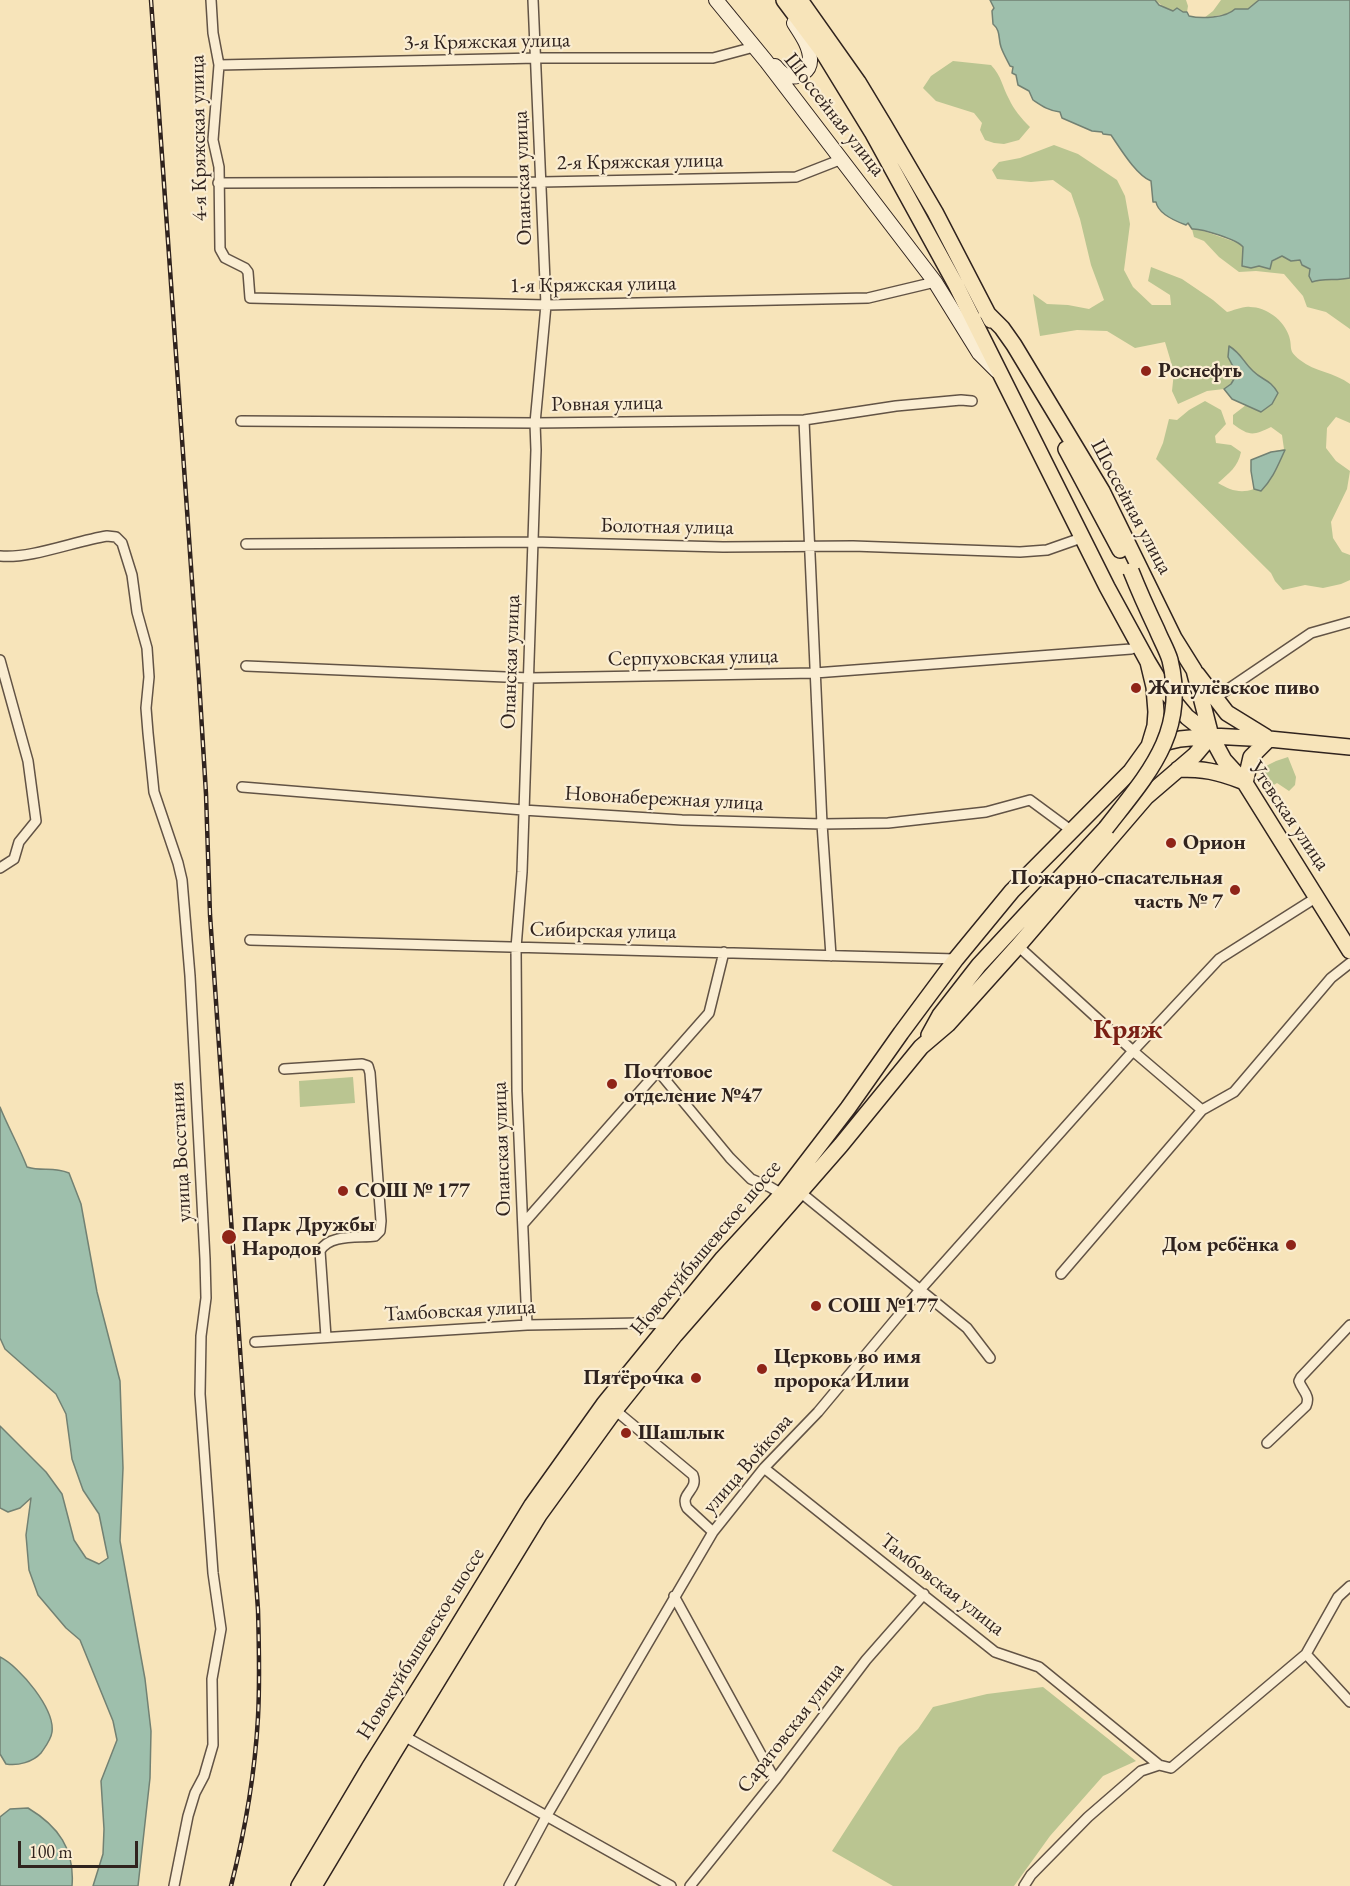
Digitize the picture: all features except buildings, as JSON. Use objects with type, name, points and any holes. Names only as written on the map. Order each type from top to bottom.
[{"type":"main road","name":"Шоссейная улица","points":[[716,0],[842,159],[935,282],[979,353],[1000,375]]},
{"type":"main road","name":"Шоссейная улица","points":[[783,0],[823,52],[872,132],[956,285],[1107,587],[1143,653]]},
{"type":"main road","points":[[766,61],[772,63],[782,73],[793,77],[806,71],[810,63],[807,44],[790,17],[783,0]]},
{"type":"main road","name":"Шоссейная улица","points":[[800,0],[858,82],[884,124],[940,221],[986,312],[1055,428],[1131,571]]},
{"type":"main road","name":"Шоссейная улица","points":[[986,312],[1002,328],[1014,345],[1102,491],[1174,638],[1194,670],[1210,736]]},
{"type":"main road","name":"Новокуйбышевское шоссе","points":[[314,1886],[540,1515],[615,1410],[675,1335],[800,1192],[921,1047],[940,1015],[979,964],[1106,828],[1151,769],[1165,744],[1172,721],[1174,693],[1170,659],[1131,571]]},
{"type":"main road","points":[[1143,653],[1158,659],[1167,656],[1173,648],[1174,638]]},
{"type":"main road","points":[[1143,653],[1166,692],[1187,717],[1210,736]]},
{"type":"main road","name":"Новокуйбышевское шоссе","points":[[299,1886],[369,1768],[532,1505],[604,1404],[723,1258],[782,1194],[848,1108],[956,959],[1012,891],[1131,771],[1149,746],[1156,712],[1154,687],[1143,653]]},
{"type":"main road","points":[[1194,670],[1227,713],[1269,739]]},
{"type":"main road","points":[[1149,746],[1180,739],[1210,736],[1350,747]]},
{"type":"main road","name":"Новокуйбышевское шоссе","points":[[921,1047],[948,1024],[1151,793],[1196,755],[1210,736]]},
{"type":"main road","name":"Утевская улица","points":[[1210,736],[1224,760],[1245,783],[1350,951]]},
{"type":"main road","points":[[1178,769],[1202,769],[1217,772],[1245,783],[1251,757],[1269,739]]},
{"type":"main road","points":[[1131,771],[1144,776],[1151,786],[1151,793]]},
{"type":"street","name":"4-я Кряжская улица","points":[[211,0],[213,33],[219,65],[213,140],[219,167],[220,249],[225,258],[245,268],[250,297]]},
{"type":"street","name":"Опанская улица","points":[[527,1325],[517,1091],[516,948],[522,872],[535,423],[546,305],[533,0]]},
{"type":"street","name":"3-я Кряжская улица","points":[[219,65],[537,58],[713,58],[754,47]]},
{"type":"street","name":"2-я Кряжская улица","points":[[218,183],[541,182],[796,177],[842,159]]},
{"type":"street","name":"1-я Кряжская улица","points":[[250,297],[546,305],[868,298],[935,282]]},
{"type":"street","name":"Ровная улица","points":[[241,421],[535,423],[804,420],[897,406],[972,401]]},
{"type":"street","points":[[804,420],[814,674],[831,956]]},
{"type":"street","name":"улица Восстания","points":[[0,556],[28,554],[107,536],[116,537],[122,543],[132,575],[137,612],[147,648],[149,677],[146,708],[154,792],[182,880],[190,976],[205,1259],[206,1298],[201,1336],[200,1394],[213,1573],[221,1629],[212,1679],[213,1744],[204,1776],[195,1793],[188,1816],[174,1886]]},
{"type":"street","name":"Болотная улица","points":[[246,544],[533,542],[723,547],[853,546],[1020,552],[1047,550],[1084,537]]},
{"type":"street","points":[[1215,698],[1311,633],[1350,622]]},
{"type":"street","name":"Серпуховская улица","points":[[246,666],[529,678],[814,674],[1131,649],[1143,653]]},
{"type":"street","points":[[0,660],[28,761],[36,821],[19,842],[14,859],[0,868]]},
{"type":"street","name":"Новонабережная улица","points":[[242,787],[524,810],[682,820],[822,824],[888,824],[986,812],[1030,800],[1072,831]]},
{"type":"street","name":"улица Войкова","points":[[509,1886],[546,1817],[713,1532],[764,1468],[818,1412],[919,1291],[1133,1051],[1222,956],[1317,897]]},
{"type":"street","name":"Сибирская улица","points":[[249,940],[956,959]]},
{"type":"street","points":[[1018,946],[1133,1051],[1202,1110]]},
{"type":"street","points":[[523,1224],[709,1013],[724,952]]},
{"type":"street","points":[[1061,1274],[1202,1110],[1234,1092],[1331,978],[1350,963]]},
{"type":"street","points":[[284,1069],[362,1064],[368,1066],[370,1073],[380,1231],[375,1236],[332,1240],[324,1244],[320,1251],[326,1337]]},
{"type":"street","points":[[658,1071],[730,1158],[752,1179],[782,1194]]},
{"type":"street","points":[[800,1192],[967,1328],[990,1358]]},
{"type":"street","name":"Тамбовская улица","points":[[255,1342],[527,1325],[668,1324]]},
{"type":"street","points":[[1267,1443],[1306,1406],[1308,1395],[1300,1386],[1301,1377],[1350,1325]]},
{"type":"street","points":[[615,1410],[693,1474],[695,1482],[685,1503],[687,1508],[713,1532]]},
{"type":"street","name":"Тамбовская улица","points":[[764,1468],[995,1652],[1039,1667],[1159,1765]]},
{"type":"street","points":[[1024,1886],[1031,1875],[1088,1817],[1141,1771],[1159,1765],[1171,1768],[1181,1761],[1306,1654],[1338,1597],[1350,1586]]},
{"type":"street","name":"Саратовская улица","points":[[690,1886],[860,1669],[924,1594]]},
{"type":"street","points":[[674,1596],[775,1780]]},
{"type":"street","points":[[1306,1654],[1350,1702]]},
{"type":"street","points":[[404,1736],[671,1886]]},
{"type":"green space","points":[[1155,0],[1186,0],[1187,12],[1168,10]]},
{"type":"green space","points":[[1221,0],[1258,1],[1248,9],[1235,9],[1231,13],[1204,18]]},
{"type":"green space","points":[[953,61],[991,65],[995,69],[1013,107],[1030,127],[1019,140],[1004,144],[985,140],[980,130],[982,123],[974,113],[936,101],[923,88],[931,76]]},
{"type":"green space","points":[[1054,145],[1078,154],[1117,180],[1125,196],[1130,224],[1124,270],[1133,287],[1152,305],[1171,305],[1170,295],[1148,281],[1151,267],[1182,279],[1227,312],[1247,307],[1268,312],[1287,330],[1292,351],[1296,357],[1350,384],[1350,423],[1336,417],[1327,428],[1326,448],[1336,461],[1350,471],[1347,489],[1331,522],[1333,538],[1342,552],[1350,555],[1350,580],[1323,588],[1305,585],[1283,590],[1271,573],[1156,459],[1169,419],[1177,420],[1205,401],[1221,410],[1226,424],[1215,436],[1216,443],[1231,445],[1241,452],[1235,466],[1218,483],[1235,490],[1254,489],[1251,460],[1284,449],[1282,435],[1271,427],[1260,432],[1247,433],[1233,424],[1233,415],[1246,405],[1232,399],[1224,389],[1207,391],[1178,404],[1172,391],[1174,372],[1165,342],[1135,348],[1107,331],[1077,330],[1040,336],[1033,294],[1047,304],[1089,309],[1104,300],[1091,265],[1071,193],[1053,180],[1031,182],[997,179],[992,170],[999,162],[1020,158]]},
{"type":"green space","points":[[1195,228],[1241,244],[1243,247],[1242,263],[1248,267],[1270,263],[1282,256],[1291,261],[1300,260],[1302,265],[1310,269],[1309,276],[1312,282],[1350,278],[1350,329],[1326,312],[1307,307],[1303,296],[1284,274],[1239,272],[1219,257],[1204,241],[1194,237],[1192,229]]},
{"type":"green space","points":[[1288,757],[1296,777],[1295,785],[1289,791],[1277,783],[1267,789],[1259,776],[1262,768]]},
{"type":"green space","points":[[353,1077],[355,1103],[300,1107],[299,1081]]},
{"type":"green space","points":[[1043,1687],[1136,1761],[1103,1776],[1050,1836],[1014,1886],[893,1886],[832,1851],[899,1747],[918,1729],[933,1707],[987,1694]]},
{"type":"shaded area","points":[[990,0],[1155,0],[1159,5],[1173,11],[1177,8],[1187,12],[1189,16],[1206,17],[1220,16],[1235,9],[1248,9],[1259,0],[1350,0],[1350,278],[1312,282],[1309,276],[1310,269],[1302,265],[1300,260],[1291,261],[1282,256],[1272,261],[1270,269],[1259,266],[1251,268],[1242,266],[1243,247],[1240,244],[1203,230],[1192,229],[1188,223],[1186,225],[1163,213],[1156,202],[1153,202],[1151,181],[1134,167],[1111,135],[1092,131],[1062,118],[1060,112],[1039,104],[1033,100],[1029,91],[1018,85],[1016,75],[1012,73],[1013,67],[1010,66],[1004,54],[998,32],[993,24],[992,11],[994,8]]},
{"type":"shaded area","points":[[1229,346],[1278,393],[1272,404],[1261,412],[1232,399],[1224,389],[1231,384],[1237,374],[1228,357]]},
{"type":"shaded area","points":[[1285,450],[1275,472],[1265,486],[1261,491],[1254,489],[1251,460],[1271,452]]},
{"type":"shaded area","points":[[0,1107],[27,1167],[69,1173],[81,1204],[97,1292],[120,1381],[123,1468],[120,1541],[145,1679],[151,1731],[150,1778],[138,1886],[93,1886],[103,1854],[101,1781],[117,1740],[113,1721],[80,1640],[66,1628],[38,1595],[29,1570],[26,1535],[31,1498],[20,1508],[8,1512],[0,1508],[0,1426],[46,1472],[62,1494],[74,1540],[86,1558],[99,1564],[108,1558],[99,1514],[83,1490],[72,1459],[66,1414],[56,1394],[5,1349],[0,1338]]},
{"type":"shaded area","points":[[0,1657],[17,1670],[35,1690],[48,1712],[51,1723],[51,1735],[41,1753],[34,1759],[20,1764],[6,1764],[0,1754]]},
{"type":"shaded area","points":[[28,1808],[48,1823],[62,1840],[71,1861],[72,1886],[0,1886],[0,1817],[10,1809]]},
{"type":"railway","points":[[151,0],[199,680],[210,915],[258,1610],[259,1690],[252,1781],[231,1886]]},
{"type":"place","name":"Роснефть","points":[[1146,371]]},
{"type":"place","name":"Жигулёвское пиво","points":[[1136,688]]},
{"type":"place","name":"Орион","points":[[1171,843]]},
{"type":"place","name":"Пожарно-спасательная часть № 7","points":[[1235,890]]},
{"type":"place","name":"Почтовое отделение №47","points":[[612,1084]]},
{"type":"place","name":"СОШ № 177","points":[[343,1191]]},
{"type":"place","name":"Парк Дружбы Народов","points":[[229,1237]]},
{"type":"place","name":"Дом ребёнка","points":[[1291,1245]]},
{"type":"place","name":"СОШ №177","points":[[816,1306]]},
{"type":"place","name":"Церковь во имя пророка Илии","points":[[762,1369]]},
{"type":"place","name":"Пятёрочка","points":[[696,1378]]},
{"type":"place","name":"Шашлык","points":[[626,1433]]},
{"type":"district","name":"Кряж","points":[[1128,1031]]}]
